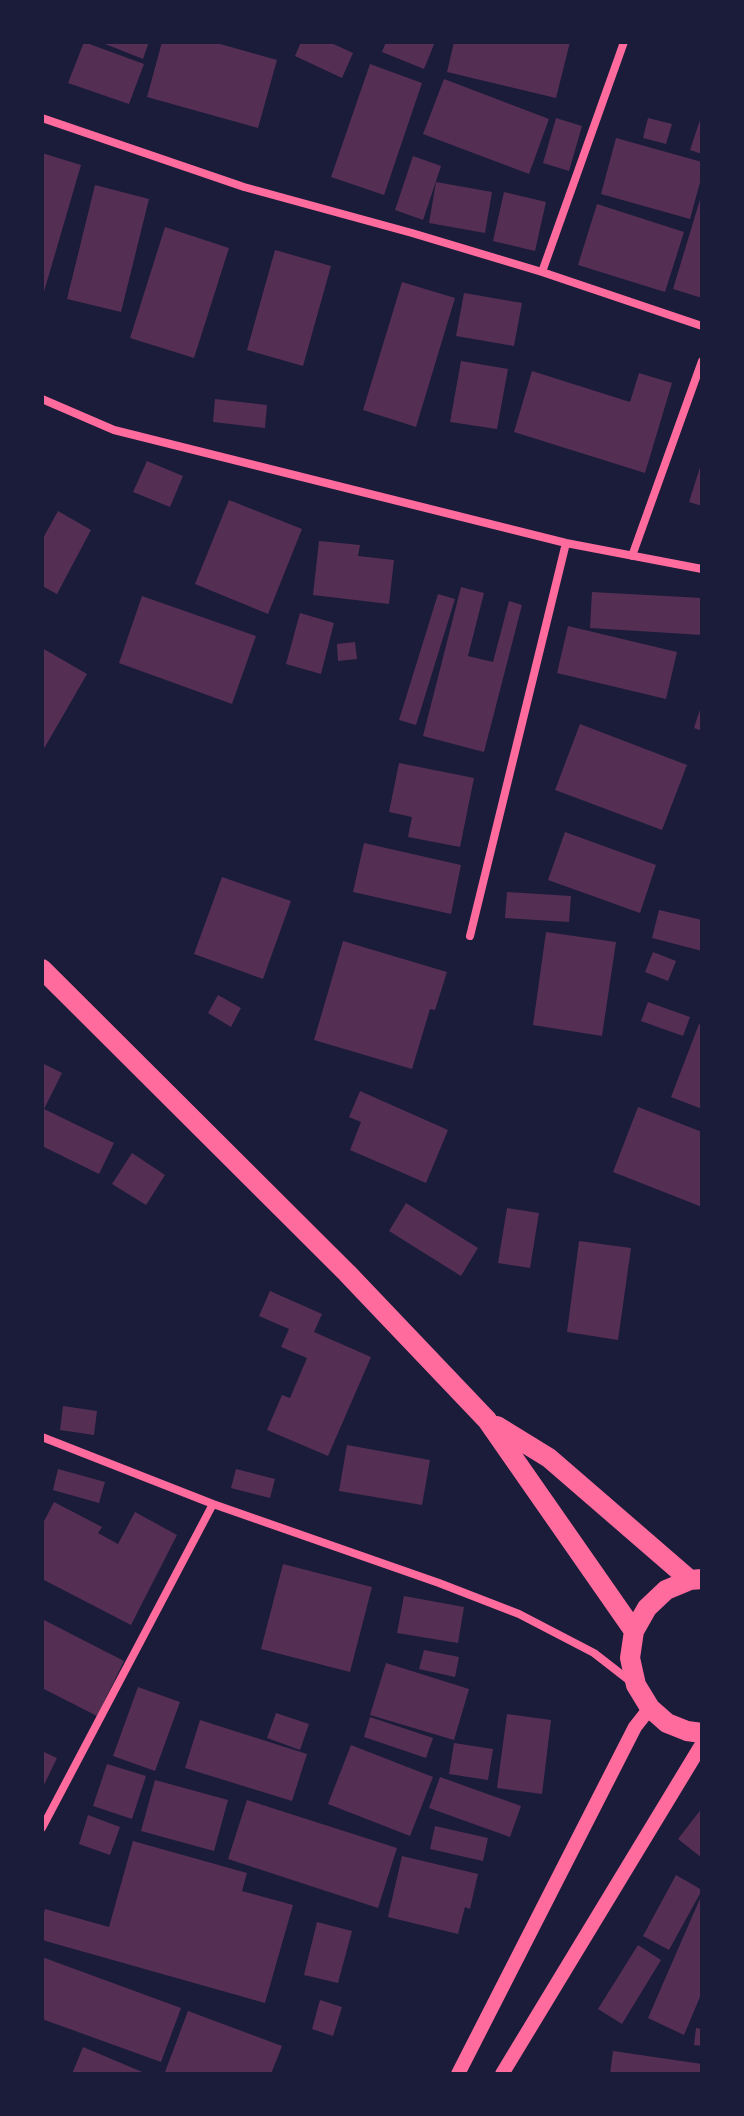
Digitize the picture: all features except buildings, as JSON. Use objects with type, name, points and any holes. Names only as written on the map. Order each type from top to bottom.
[{"type":"main road","points":[[42,969],[336,1261],[487,1420],[634,1631]]},
{"type":"main road","points":[[487,1420],[549,1458],[696,1580]]},
{"type":"main road","points":[[696,1580],[666,1590],[647,1608],[634,1631],[630,1658],[636,1685],[650,1708],[667,1723],[702,1733]]},
{"type":"street","points":[[542,272],[624,42]]},
{"type":"street","points":[[42,118],[244,187],[542,272],[702,326]]},
{"type":"street","points":[[632,556],[702,361]]},
{"type":"street","points":[[42,399],[114,430],[566,543],[702,569]]},
{"type":"street","points":[[470,936],[566,543]]},
{"type":"street","points":[[42,1437],[213,1504],[519,1614],[594,1653],[636,1685]]},
{"type":"street","points":[[42,1828],[213,1504]]},
{"type":"street","points":[[458,2074],[635,1727],[650,1708]]},
{"type":"street","points":[[502,2074],[702,1744]]}]
